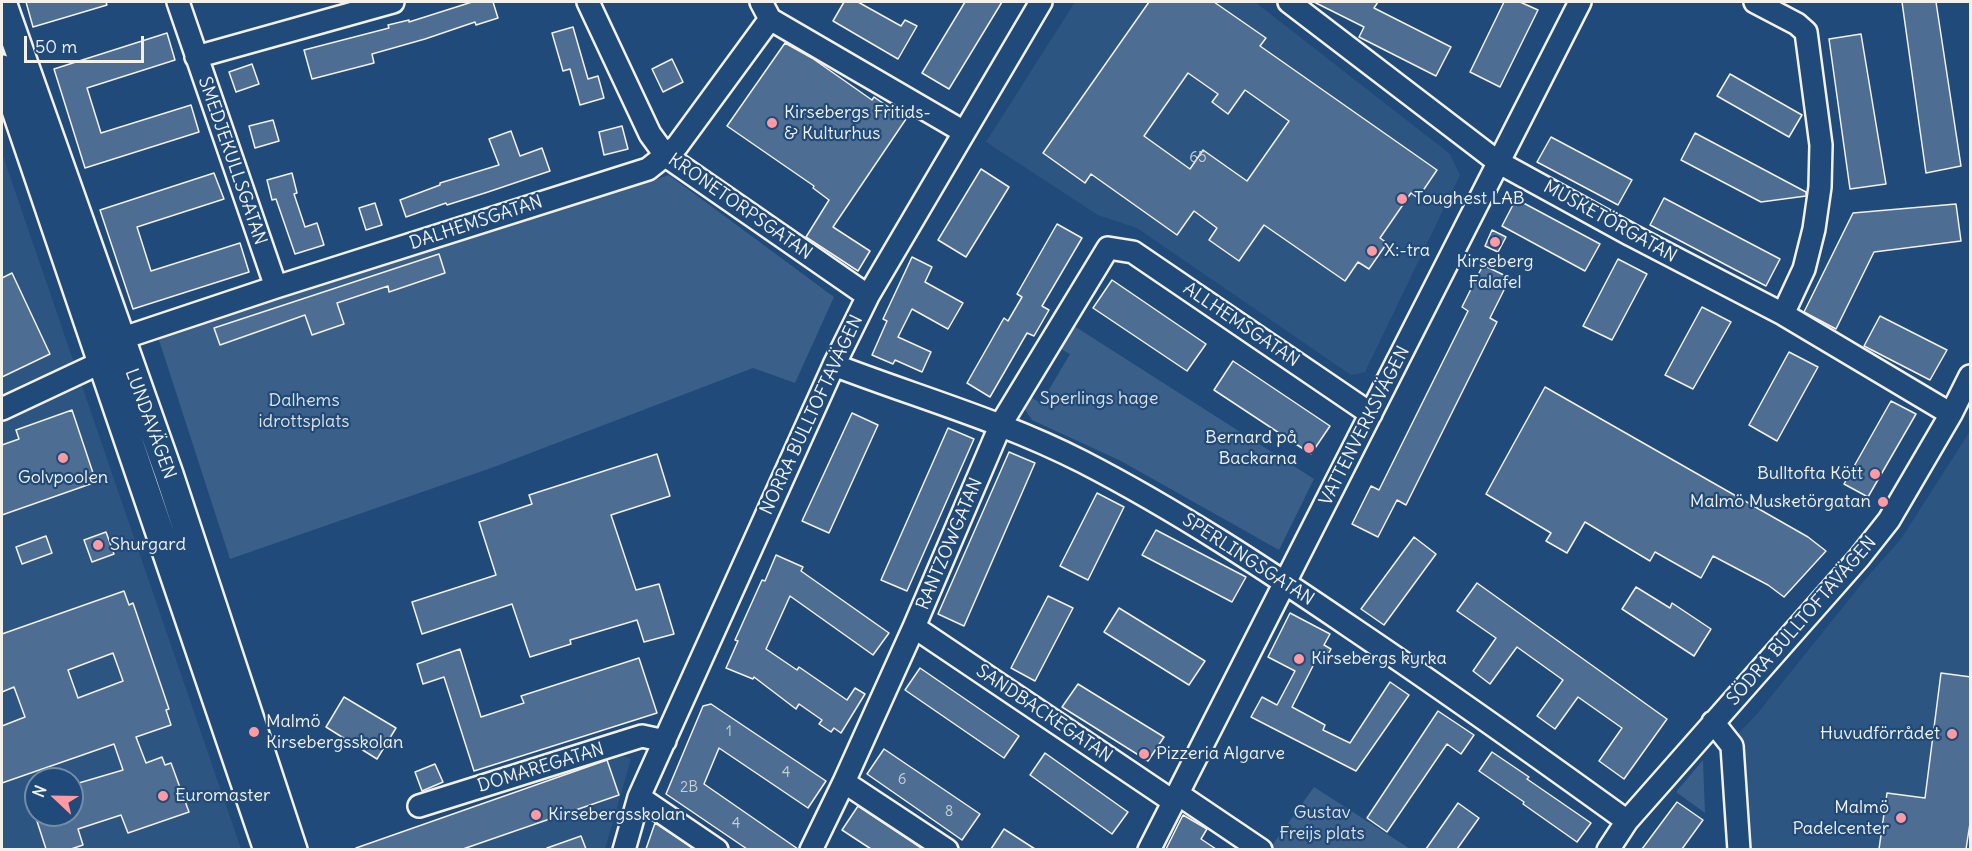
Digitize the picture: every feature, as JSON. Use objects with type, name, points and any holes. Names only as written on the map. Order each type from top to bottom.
[{"type":"main road","name":"LUNDAVÄGEN","points":[[2,2],[169,474],[293,849]]},
{"type":"main road","name":"LUNDAVÄGEN","points":[[2,69],[268,849]]},
{"type":"street","name":"SMEDJEKULLSGATAN","points":[[178,2],[276,287]]},
{"type":"street","points":[[196,57],[393,2]]},
{"type":"street","name":"KRONETORPSGATAN","points":[[588,2],[650,134],[666,156],[868,296]]},
{"type":"street","name":"NORRA BULLTOFTAVÄGEN","points":[[624,849],[639,797],[834,365],[868,296],[1041,2]]},
{"type":"street","name":"MUSKETÖRGATAN","points":[[1289,2],[1498,162],[1631,235],[1783,314],[1951,414]]},
{"type":"street","name":"VATTENVERKSVÄGEN","points":[[1149,849],[1580,2]]},
{"type":"street","points":[[1755,2],[1797,24],[1806,32],[1821,145],[1820,187],[1814,229],[1803,269],[1783,314]]},
{"type":"street","name":"DALHEMSGATAN","points":[[120,339],[648,169],[677,146],[766,10]]},
{"type":"street","points":[[766,10],[964,132]]},
{"type":"street","name":"ALLHEMSGATAN","points":[[1108,248],[1134,252],[1371,414]]},
{"type":"street","name":"RANTZOWGATAN","points":[[811,849],[914,627],[1001,424],[1108,248]]},
{"type":"street","points":[[2,409],[102,363],[120,339]]},
{"type":"street","name":"SPERLINGSGATAN","points":[[834,365],[1001,424],[1081,461],[1153,499],[1284,582],[1490,721],[1627,821]]},
{"type":"street","name":"SÖDRA BULLTOFTAVÄGEN","points":[[1608,849],[1627,821],[1859,558],[1889,520],[1971,376]]},
{"type":"street","name":"SANDBACKEGATAN","points":[[914,627],[1176,797],[1261,849]]},
{"type":"street","points":[[1713,722],[1732,746],[1739,849]]},
{"type":"street","name":"DOMAREGATAN","points":[[419,806],[642,736],[665,741]]},
{"type":"street","points":[[844,782],[947,849]]},
{"type":"street","points":[[639,797],[717,849]]},
{"type":"shaded area","points":[[1075,2],[1255,2],[1450,154],[1460,175],[1365,372],[1351,375],[1137,228],[1098,215],[986,142]]},
{"type":"shaded area","points":[[2,153],[241,849],[2,849]]},
{"type":"shaded area","points":[[1970,431],[1970,849],[1732,849],[1726,746],[1757,714],[1868,576],[1901,539]]},
{"type":"shaded area","name":"Kirsebergsskolan","points":[[620,755],[631,759],[605,849],[363,850]]},
{"type":"green space","name":"Dalhems idrottsplats","points":[[669,175],[834,297],[795,383],[753,368],[494,467],[230,559],[158,337]]},
{"type":"green space","name":"Sperlings hage","points":[[1071,324],[1314,479],[1279,550],[1121,461],[1032,420],[1024,408],[1028,396],[1041,403],[1070,354],[1057,347]]},
{"type":"green space","points":[[1703,760],[1705,813],[1676,792]]},
{"type":"green space","name":"Gustav Freijs plats","points":[[1314,787],[1410,849],[1274,849],[1271,847]]},
{"type":"building","points":[[26,2],[106,2],[107,5],[33,27]]},
{"type":"building","points":[[472,2],[493,2],[498,18],[476,25],[475,22],[372,54],[374,63],[312,79],[304,50],[389,28],[388,25],[409,20],[409,22]]},
{"type":"building","points":[[844,2],[858,2],[901,26],[905,20],[917,26],[898,59],[833,21]]},
{"type":"building","points":[[965,2],[1002,2],[949,89],[922,73]]},
{"type":"building","points":[[1149,2],[1214,2],[1266,38],[1260,46],[1437,170],[1418,198],[1411,193],[1380,238],[1387,243],[1369,269],[1358,262],[1345,281],[1264,225],[1239,261],[1209,240],[1217,228],[1194,211],[1177,235],[1091,174],[1085,183],[1043,153]],"holes":[[[1188,73],[1218,94],[1212,102],[1228,114],[1245,90],[1289,121],[1247,181],[1203,150],[1190,169],[1144,136]]]},
{"type":"building","points":[[1314,2],[1378,2],[1374,8],[1451,47],[1436,76],[1359,37],[1364,27]]},
{"type":"building","points":[[1504,2],[1520,2],[1538,10],[1500,87],[1470,72]]},
{"type":"building","points":[[1902,2],[1936,2],[1961,166],[1926,173]]},
{"type":"building","points":[[573,27],[588,79],[598,76],[604,98],[580,105],[570,69],[563,71],[552,33]]},
{"type":"building","points":[[167,33],[175,60],[87,88],[101,133],[191,105],[199,132],[85,168],[54,69]]},
{"type":"building","points":[[1861,34],[1886,184],[1850,189],[1829,39]]},
{"type":"building","points":[[785,43],[812,58],[872,100],[874,97],[906,119],[833,227],[870,251],[858,271],[806,237],[829,200],[813,188],[814,186],[727,126]]},
{"type":"building","points":[[672,59],[683,82],[663,92],[652,69]]},
{"type":"building","points":[[252,64],[259,84],[236,92],[229,72]]},
{"type":"building","points":[[1730,74],[1802,115],[1789,137],[1717,96]]},
{"type":"building","points":[[273,120],[279,141],[255,148],[249,126]]},
{"type":"building","points":[[622,126],[628,149],[604,155],[599,132]]},
{"type":"building","points":[[511,131],[520,156],[542,148],[550,171],[406,217],[400,200],[440,185],[440,183],[499,165],[489,139]]},
{"type":"building","points":[[1695,133],[1806,192],[1806,196],[1761,202],[1681,160]]},
{"type":"building","points":[[1551,137],[1632,180],[1618,205],[1537,162]]},
{"type":"building","points":[[981,169],[1009,187],[966,257],[938,240]]},
{"type":"building","points":[[214,173],[224,199],[137,227],[151,271],[240,243],[249,272],[133,309],[100,210]]},
{"type":"building","points":[[292,173],[297,193],[294,194],[305,227],[317,223],[324,245],[295,254],[276,199],[272,200],[267,180]]},
{"type":"building","points":[[1664,198],[1780,259],[1766,286],[1650,225]]},
{"type":"building","points":[[1516,199],[1600,244],[1585,271],[1502,226]]},
{"type":"building","points":[[375,203],[382,225],[366,230],[359,208]]},
{"type":"building","points":[[1956,204],[1961,241],[1874,252],[1836,329],[1804,312],[1853,213]]},
{"type":"building","points":[[1057,224],[1082,238],[1042,306],[1049,310],[1034,336],[1027,333],[990,397],[967,383],[1004,318],[1008,321],[1022,297],[1017,294]]},
{"type":"building","name":"Kirseberg Falafel","points":[[1492,230],[1506,237],[1498,252],[1485,246]]},
{"type":"building","points":[[439,254],[445,273],[389,292],[388,286],[337,303],[344,324],[312,335],[305,315],[220,345],[214,328]]},
{"type":"building","points":[[912,257],[932,267],[925,282],[963,303],[948,329],[912,309],[898,337],[931,352],[922,372],[895,360],[893,364],[872,355],[887,321],[883,319]]},
{"type":"building","points":[[1618,259],[1647,274],[1612,340],[1583,326]]},
{"type":"building","points":[[1483,265],[1510,278],[1490,318],[1497,322],[1406,505],[1397,500],[1378,537],[1352,524],[1371,486],[1379,490],[1468,311],[1462,307]]},
{"type":"building","points":[[12,273],[50,354],[2,377],[2,278]]},
{"type":"building","points":[[1112,280],[1206,344],[1187,371],[1093,308]]},
{"type":"building","points":[[1702,307],[1731,322],[1693,389],[1665,375]]},
{"type":"building","points":[[1880,316],[1947,350],[1930,380],[1864,346]]},
{"type":"building","points":[[1789,352],[1818,367],[1777,441],[1749,425]]},
{"type":"building","points":[[1233,361],[1330,426],[1311,454],[1214,390]]},
{"type":"building","points":[[1545,387],[1808,537],[1826,551],[1784,597],[1768,585],[1713,556],[1701,578],[1655,552],[1650,561],[1585,522],[1567,553],[1546,541],[1551,533],[1486,494]]},
{"type":"building","points":[[1891,401],[1916,414],[1868,497],[1844,484]]},
{"type":"building","points":[[72,410],[96,482],[2,515],[2,445],[19,439],[16,430]]},
{"type":"building","points":[[852,413],[878,425],[829,533],[802,521]]},
{"type":"building","points":[[948,428],[974,439],[907,591],[881,580]]},
{"type":"building","points":[[1009,452],[1035,463],[964,626],[938,614]]},
{"type":"building","points":[[657,454],[670,496],[611,515],[636,590],[659,584],[674,634],[644,642],[637,620],[570,640],[571,644],[530,657],[512,604],[422,634],[412,602],[496,575],[479,522],[532,504],[529,495]]},
{"type":"building","points":[[1097,493],[1124,507],[1088,580],[1060,566]]},
{"type":"building","points":[[1156,530],[1246,577],[1232,602],[1142,555]]},
{"type":"building","name":"Shurgard","points":[[106,532],[114,554],[92,562],[84,540]]},
{"type":"building","points":[[46,536],[52,553],[22,564],[16,547]]},
{"type":"building","points":[[1414,537],[1436,554],[1384,625],[1361,609]]},
{"type":"building","points":[[776,555],[803,567],[801,571],[889,633],[873,655],[790,596],[766,649],[797,670],[799,667],[847,700],[855,688],[865,694],[841,733],[834,728],[831,732],[819,724],[822,720],[799,704],[796,709],[754,677],[753,679],[726,668],[738,641],[735,640]]},
{"type":"building","points":[[1477,583],[1667,719],[1624,779],[1599,761],[1622,728],[1578,697],[1555,729],[1537,716],[1563,680],[1517,647],[1490,684],[1473,671],[1496,638],[1457,611]]},
{"type":"building","points":[[1636,587],[1670,608],[1672,603],[1711,629],[1694,656],[1622,609]]},
{"type":"building","points":[[124,591],[129,605],[133,603],[169,709],[166,710],[171,725],[136,737],[146,763],[162,757],[165,765],[171,763],[189,812],[128,833],[121,815],[78,829],[83,845],[71,849],[46,849],[39,827],[84,827],[84,781],[123,770],[114,744],[48,767],[24,767],[24,775],[2,783],[2,726],[25,717],[14,687],[2,692],[2,634]],"holes":[[[113,653],[123,681],[78,698],[68,670]]]},
{"type":"building","points":[[1048,596],[1073,608],[1035,681],[1011,668]]},
{"type":"building","points":[[1119,608],[1205,661],[1189,685],[1104,632]]},
{"type":"building","points":[[1290,613],[1330,634],[1324,645],[1331,649],[1323,664],[1316,660],[1292,707],[1325,725],[1323,730],[1350,743],[1390,682],[1409,695],[1356,771],[1251,717],[1262,697],[1277,705],[1295,671],[1268,657]]},
{"type":"building","points":[[460,649],[481,717],[524,703],[521,696],[639,658],[657,713],[474,771],[444,677],[423,684],[417,664]]},
{"type":"building","points":[[920,668],[1019,736],[1004,758],[905,690]]},
{"type":"building","points":[[1941,673],[1971,677],[1971,817],[1966,849],[1879,849],[1887,793],[1925,798]]},
{"type":"building","points":[[1078,684],[1164,737],[1148,761],[1062,707]]},
{"type":"building","points":[[344,697],[396,728],[377,759],[326,727]]},
{"type":"building","points":[[711,704],[826,781],[808,808],[719,748],[704,784],[798,849],[747,849],[666,794],[703,706]]},
{"type":"building","points":[[1438,711],[1474,735],[1461,754],[1447,744],[1387,832],[1367,818]]},
{"type":"building","points":[[884,749],[980,814],[962,840],[867,774]]},
{"type":"building","points":[[1492,752],[1591,823],[1577,842],[1479,771]]},
{"type":"building","points":[[1045,753],[1128,812],[1112,834],[1030,775]]},
{"type":"building","name":"Kirsebergsskolan","points":[[607,760],[619,795],[463,849],[356,849],[356,848]]},
{"type":"building","points":[[435,764],[443,782],[422,791],[415,772]]},
{"type":"building","points":[[1677,802],[1703,820],[1682,849],[1642,849]]},
{"type":"building","points":[[1458,803],[1479,818],[1457,849],[1426,849]]},
{"type":"building","points":[[858,806],[923,849],[871,849],[842,830]]},
{"type":"building","points":[[1183,815],[1207,829],[1201,839],[1216,849],[1166,849]]},
{"type":"building","points":[[655,823],[694,849],[646,849]]},
{"type":"building","points":[[1004,829],[1035,849],[991,849]]},
{"type":"building","points":[[581,836],[586,849],[547,849],[547,848]]},
{"type":"place","name":"Kirsebergs Fritids- & Kulturhus","points":[[772,123]]},
{"type":"place","name":"Toughest LAB","points":[[1402,199]]},
{"type":"place","name":"Kirseberg Falafel","points":[[1495,242]]},
{"type":"place","name":"X:-tra","points":[[1372,251]]},
{"type":"place","name":"Bernard på Backarna","points":[[1309,448]]},
{"type":"place","name":"Golvpoolen","points":[[63,458]]},
{"type":"place","name":"Bulltofta Kött","points":[[1875,474]]},
{"type":"place","name":"Malmö Musketörgatan","points":[[1883,502]]},
{"type":"place","name":"Shurgard","points":[[98,545]]},
{"type":"place","name":"Kirsebergs kyrka","points":[[1299,659]]},
{"type":"place","name":"Malmö Kirsebergsskolan","points":[[254,732]]},
{"type":"place","name":"Huvudförrådet","points":[[1952,734]]},
{"type":"place","name":"Pizzeria Algarve","points":[[1144,754]]},
{"type":"place","name":"Euromaster","points":[[163,796]]},
{"type":"place","name":"Kirsebergsskolan","points":[[536,815]]},
{"type":"place","name":"Malmö Padelcenter","points":[[1901,818]]}]
